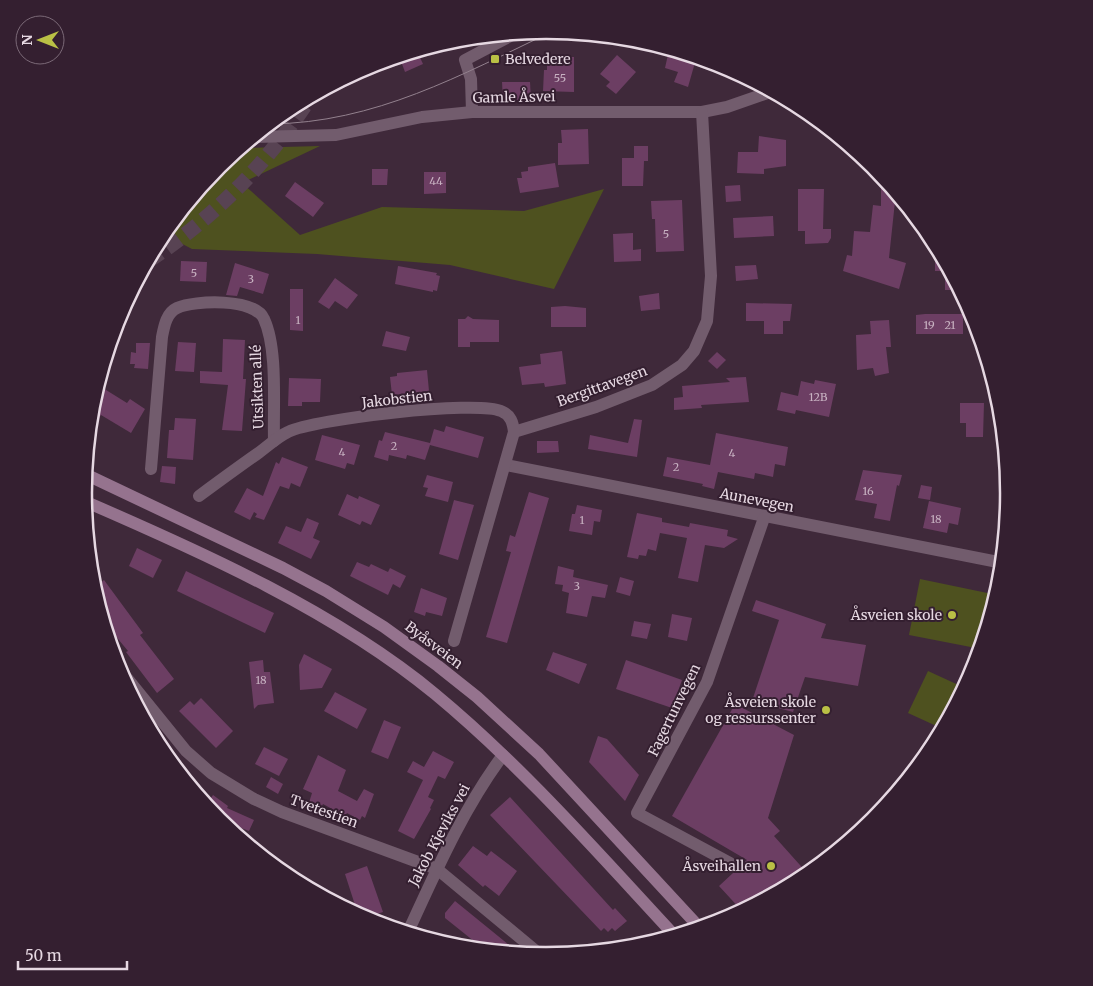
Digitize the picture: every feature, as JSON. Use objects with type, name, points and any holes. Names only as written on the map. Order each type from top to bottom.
[{"type":"main road","name":"Byåsveien","points":[[93,478],[283,568],[326,591],[384,627],[438,666],[477,697],[539,754],[695,922]]},
{"type":"main road","points":[[92,505],[292,600],[389,660],[434,694],[503,755],[670,930]]},
{"type":"street","points":[[472,112],[471,79],[465,60],[499,42]]},
{"type":"street","name":"Gamle Åsvei","points":[[265,137],[336,136],[422,117],[472,112],[702,112],[727,107],[763,94]]},
{"type":"street","name":"Bergittavegen","points":[[514,432],[652,386],[675,370],[694,351],[707,321],[711,276],[702,112]]},
{"type":"street","name":"Utsikten allé","points":[[151,469],[162,338],[166,320],[176,308],[199,304],[229,302],[250,308],[263,316],[272,338],[274,441],[198,496]]},
{"type":"street","name":"Jakobstien","points":[[274,441],[288,432],[308,426],[364,417],[464,407],[495,409],[503,412],[510,417],[514,432]]},
{"type":"street","points":[[454,641],[514,432]]},
{"type":"street","name":"Aunevegen","points":[[506,465],[628,488],[764,518],[995,562]]},
{"type":"street","name":"Fagertunvegen","points":[[730,863],[637,814],[707,682],[764,518]]},
{"type":"street","name":"Tvetestien","points":[[138,693],[180,745],[211,773],[254,799],[282,812],[437,869],[530,946]]},
{"type":"street","name":"Jakob Kjeviks vei","points":[[411,926],[437,869],[473,800],[503,755]]},
{"type":"green space","points":[[320,146],[242,183],[300,235],[382,207],[524,211],[604,189],[554,289],[450,265],[317,254],[192,249],[171,238],[205,193],[251,148]]},
{"type":"green space","name":"Åsveien skole","points":[[920,579],[989,593],[974,648],[909,635]]},
{"type":"green space","points":[[928,671],[958,685],[936,726],[908,713]]},
{"type":"building","points":[[617,55],[636,72],[616,94],[606,86],[610,82],[600,74]]},
{"type":"building","points":[[668,55],[695,64],[688,87],[674,82],[678,72],[665,68]]},
{"type":"building","points":[[547,56],[574,57],[574,92],[543,91],[544,70],[547,70]]},
{"type":"building","points":[[420,57],[423,64],[405,72],[401,63]]},
{"type":"building","points":[[502,82],[530,82],[531,100],[503,101]]},
{"type":"building","points":[[588,129],[589,164],[558,165],[558,143],[562,143],[561,130]]},
{"type":"building","points":[[759,136],[786,140],[786,166],[764,169],[764,174],[737,173],[738,152],[758,152]]},
{"type":"building","points":[[634,146],[648,146],[648,161],[644,161],[643,186],[622,186],[622,158],[634,158]]},
{"type":"building","points":[[555,163],[559,187],[520,193],[517,178],[522,178],[521,172],[528,171],[528,167]]},
{"type":"building","points":[[372,169],[388,169],[387,185],[372,185]]},
{"type":"building","points":[[424,172],[446,172],[446,193],[424,194]]},
{"type":"building","points":[[295,182],[324,203],[313,217],[285,196]]},
{"type":"building","points":[[740,185],[741,201],[726,202],[725,186]]},
{"type":"building","points":[[881,186],[895,201],[889,258],[906,263],[899,289],[843,271],[847,255],[852,256],[854,231],[870,232],[873,205],[881,206]]},
{"type":"building","points":[[798,189],[824,189],[823,229],[831,229],[831,238],[828,243],[805,244],[805,231],[798,231]]},
{"type":"building","points":[[682,200],[684,251],[656,252],[655,219],[652,219],[651,201]]},
{"type":"building","points":[[773,216],[774,236],[734,238],[733,218]]},
{"type":"building","points":[[633,233],[633,250],[641,249],[641,261],[614,262],[613,234]]},
{"type":"building","points":[[935,258],[943,271],[935,271]]},
{"type":"building","points":[[181,261],[207,262],[206,282],[180,281]]},
{"type":"building","points":[[235,263],[269,274],[263,294],[240,287],[237,296],[226,295]]},
{"type":"building","points":[[756,265],[758,279],[736,281],[735,266]]},
{"type":"building","points":[[398,266],[437,273],[436,275],[440,276],[437,291],[433,290],[433,292],[395,284]]},
{"type":"building","points":[[945,275],[953,290],[945,290]]},
{"type":"building","points":[[335,278],[358,295],[347,309],[335,301],[329,309],[318,302]]},
{"type":"building","points":[[290,289],[303,289],[303,331],[290,330]]},
{"type":"building","points":[[659,293],[660,309],[641,311],[639,296]]},
{"type":"building","points":[[746,303],[792,304],[790,321],[783,321],[783,334],[764,334],[764,321],[746,321]]},
{"type":"building","points":[[551,307],[586,308],[586,327],[551,327]]},
{"type":"building","points":[[963,314],[963,334],[916,334],[916,315]]},
{"type":"building","points":[[468,316],[473,319],[499,320],[499,342],[470,342],[470,347],[458,347],[458,319],[465,319]]},
{"type":"building","points":[[889,320],[891,347],[886,347],[889,373],[875,376],[873,368],[857,370],[856,335],[871,334],[870,321]]},
{"type":"building","points":[[386,331],[410,337],[406,351],[382,346]]},
{"type":"building","points":[[223,339],[245,340],[243,379],[246,379],[242,431],[222,430],[228,385],[200,383],[200,371],[222,372]]},
{"type":"building","points":[[178,342],[196,343],[194,372],[175,371]]},
{"type":"building","points":[[136,343],[150,343],[148,369],[134,368],[135,364],[130,364],[131,352],[136,353]]},
{"type":"building","points":[[562,351],[566,384],[545,387],[544,383],[522,385],[519,367],[541,364],[540,354]]},
{"type":"building","points":[[717,352],[726,360],[717,369],[708,361]]},
{"type":"building","points":[[427,370],[429,391],[392,395],[390,377],[397,376],[397,373]]},
{"type":"building","points":[[746,377],[749,402],[701,405],[702,408],[674,410],[674,398],[683,397],[682,386],[730,382],[726,378]]},
{"type":"building","points":[[289,378],[321,379],[320,402],[302,402],[302,406],[288,406]]},
{"type":"building","points":[[815,380],[836,384],[829,417],[796,410],[795,414],[777,410],[781,392],[798,396],[801,381],[814,384]]},
{"type":"building","points":[[105,389],[127,403],[130,399],[145,409],[131,433],[101,415],[99,419]]},
{"type":"building","points":[[960,403],[984,403],[983,437],[966,437],[966,423],[960,423]]},
{"type":"building","points":[[175,418],[196,419],[193,460],[167,458],[169,430],[174,430]]},
{"type":"building","points":[[634,419],[642,420],[637,457],[588,449],[590,435],[628,443]]},
{"type":"building","points":[[446,426],[484,437],[478,458],[430,445],[425,460],[407,455],[406,459],[389,455],[388,461],[374,457],[379,440],[382,441],[385,432],[430,443],[434,429],[444,432]]},
{"type":"building","points":[[716,433],[788,447],[785,466],[775,464],[773,477],[755,473],[754,479],[718,472],[714,489],[702,486],[703,484],[663,476],[667,457],[710,465]]},
{"type":"building","points":[[322,435],[360,445],[354,465],[347,463],[345,469],[315,460]]},
{"type":"building","points":[[537,441],[558,441],[559,452],[537,453]]},
{"type":"building","points":[[282,457],[308,467],[300,487],[291,483],[289,489],[280,486],[264,520],[255,517],[257,514],[254,512],[250,520],[234,512],[247,488],[263,496],[276,462],[279,464]]},
{"type":"building","points":[[162,466],[176,467],[175,484],[160,482]]},
{"type":"building","points":[[863,470],[902,475],[899,486],[897,485],[890,521],[874,518],[877,504],[855,500]]},
{"type":"building","points":[[427,475],[453,482],[448,502],[425,496],[428,488],[423,487]]},
{"type":"building","points":[[921,485],[932,487],[930,500],[918,498]]},
{"type":"building","points":[[529,492],[549,498],[507,643],[486,637],[511,552],[506,551],[510,535],[515,537]]},
{"type":"building","points":[[347,494],[358,499],[359,496],[380,505],[371,525],[362,521],[360,525],[338,515]]},
{"type":"building","points":[[454,500],[474,505],[458,560],[439,554]]},
{"type":"building","points":[[929,501],[961,508],[958,525],[949,523],[947,533],[923,528]]},
{"type":"building","points":[[577,505],[602,510],[600,522],[594,521],[592,535],[569,531],[572,514],[575,514]]},
{"type":"building","points":[[637,513],[662,518],[662,522],[689,527],[690,523],[728,530],[727,536],[738,539],[724,548],[705,545],[698,582],[678,578],[687,538],[660,533],[656,551],[648,549],[646,556],[639,555],[638,559],[627,557]]},
{"type":"building","points":[[307,518],[319,523],[313,538],[320,541],[311,559],[278,543],[286,526],[301,532]]},
{"type":"building","points":[[137,548],[162,560],[153,578],[129,566]]},
{"type":"building","points":[[357,562],[369,567],[371,564],[388,572],[390,568],[406,576],[400,588],[393,584],[388,595],[350,576]]},
{"type":"building","points":[[558,566],[574,570],[573,577],[608,585],[605,598],[592,596],[587,617],[566,613],[569,593],[562,591],[563,585],[555,584]]},
{"type":"building","points":[[186,571],[274,613],[265,633],[177,591]]},
{"type":"building","points":[[620,577],[634,581],[630,596],[616,592]]},
{"type":"building","points":[[104,580],[143,633],[140,635],[174,679],[157,693],[115,635],[101,582]]},
{"type":"building","points":[[421,588],[447,598],[442,616],[426,612],[425,616],[414,612]]},
{"type":"building","points":[[756,600],[826,624],[821,638],[866,645],[858,686],[805,677],[793,712],[752,701],[779,620],[752,611]]},
{"type":"building","points":[[672,614],[692,618],[687,641],[668,637]]},
{"type":"building","points":[[634,621],[651,624],[647,639],[631,636]]},
{"type":"building","points":[[553,652],[587,664],[579,684],[546,670]]},
{"type":"building","points":[[304,654],[332,669],[322,688],[300,690],[299,665]]},
{"type":"building","points":[[263,660],[264,672],[270,672],[274,703],[258,705],[254,709],[249,662]]},
{"type":"building","points":[[626,660],[682,680],[672,708],[616,689]]},
{"type":"building","points":[[335,692],[367,709],[357,729],[324,711]]},
{"type":"building","points":[[201,698],[233,731],[216,748],[179,711],[190,701],[194,705]]},
{"type":"building","points":[[735,704],[794,735],[768,818],[780,831],[774,836],[803,868],[799,871],[737,905],[719,886],[747,860],[672,816]]},
{"type":"building","points":[[384,720],[401,727],[388,759],[371,752]]},
{"type":"building","points":[[598,736],[607,739],[639,775],[625,801],[589,762]]},
{"type":"building","points":[[264,747],[288,759],[279,776],[255,764]]},
{"type":"building","points":[[433,751],[454,762],[445,779],[438,776],[428,797],[434,800],[431,809],[414,839],[398,831],[423,780],[407,772],[413,761],[424,767]]},
{"type":"building","points":[[318,755],[346,770],[338,791],[357,801],[364,789],[374,794],[365,818],[362,816],[360,820],[347,813],[345,816],[323,804],[318,813],[307,809],[312,793],[303,789]]},
{"type":"building","points":[[271,777],[283,784],[278,794],[266,787]]},
{"type":"building","points":[[213,795],[228,806],[227,808],[254,820],[249,831],[239,827],[210,799]]},
{"type":"building","points":[[510,797],[613,910],[615,908],[627,921],[615,931],[612,928],[608,932],[604,928],[601,931],[490,815]]},
{"type":"building","points":[[473,846],[487,856],[491,851],[517,871],[499,896],[485,885],[483,887],[458,865]]},
{"type":"building","points":[[367,866],[383,912],[376,914],[355,904],[345,874]]},
{"type":"building","points":[[455,901],[509,945],[474,941],[445,918],[445,913]]},
{"type":"tunnel","points":[[163,250],[218,207],[238,187],[277,144],[301,111]]},
{"type":"tram line","points":[[283,123],[309,122],[381,106],[451,79],[536,39]]},
{"type":"place","name":"Belvedere","points":[[495,59]]},
{"type":"place","name":"Åsveien skole","points":[[952,615]]},
{"type":"place","name":"Åsveien skole og ressurssenter","points":[[826,710]]},
{"type":"place","name":"Åsveihallen","points":[[771,866]]}]
